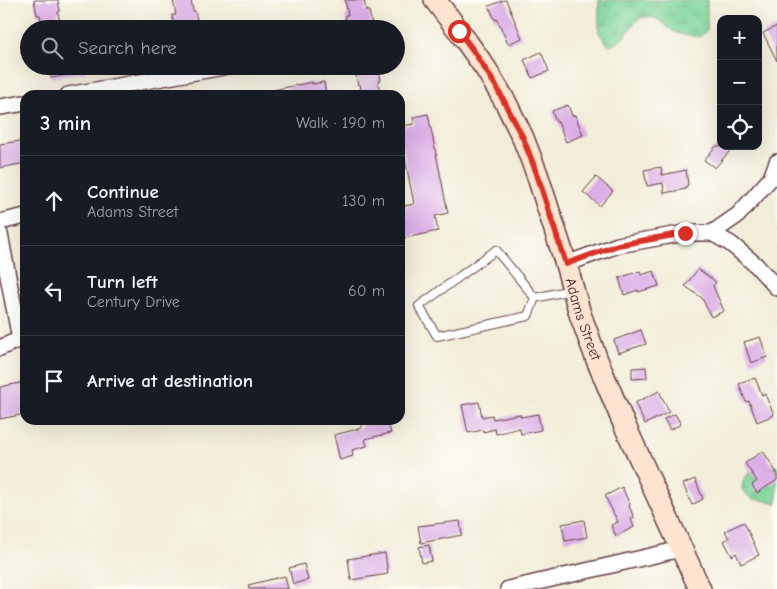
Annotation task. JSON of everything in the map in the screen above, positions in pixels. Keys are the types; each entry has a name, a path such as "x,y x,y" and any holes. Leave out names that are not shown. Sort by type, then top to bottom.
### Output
{"main road":[{"name":"Adams Street","path":"435,0 475,53 515,120 531,156 596,360 700,589"}],"street":[{"path":"96,90 179,75"},
{"path":"0,107 20,104"},
{"path":"712,233 738,216 771,178 777,162"},
{"path":"0,222 20,217"},
{"path":"566,264 618,245 685,233 712,233 731,244 756,265 777,288"},
{"path":"0,234 20,339 0,348"},
{"path":"508,589 681,549"}],"lane":[{"path":"496,250 534,298 528,316 437,336 419,306 496,250"},
{"path":"534,298 573,289"}],"green space":[{"path":"599,0 707,0 707,30 700,37 683,34 673,31 655,18 647,17 636,21 620,41 608,45 599,33"},
{"path":"760,465 777,467 777,504 752,499 742,490 743,482 747,475"}],"building":[{"path":"34,0 58,0 59,20 41,20 40,15 37,15"},
{"path":"173,0 191,0 197,20 173,20 172,15 176,15"},
{"path":"345,0 364,0 366,11 369,11 371,20 346,20 345,15 348,15"},
{"path":"506,0 522,38 508,44 489,6"},
{"path":"777,26 777,61 763,33"},
{"path":"541,52 549,71 532,78 524,60"},
{"path":"50,75 68,75 51,78"},
{"path":"356,75 380,75 381,80 378,81 380,90 361,90 360,84 358,85"},
{"path":"312,82 312,84 324,82 325,90 273,90"},
{"path":"568,105 572,116 575,115 583,135 566,142 552,111"},
{"path":"428,114 448,213 435,216 438,231 405,238 405,206 414,204 405,158 405,125 414,124 413,117"},
{"path":"20,141 20,164 0,168 0,144"},
{"path":"716,146 717,150 731,150 715,168 704,160"},
{"path":"661,167 662,175 686,170 688,185 686,189 664,193 663,183 647,186 644,170"},
{"path":"596,177 613,191 600,206 583,192"},
{"path":"698,269 716,282 713,286 724,311 711,317 702,298 685,286"},
{"path":"640,271 641,275 654,271 659,286 624,295 619,278"},
{"path":"641,330 646,344 618,353 614,340"},
{"path":"760,337 767,357 751,363 744,342"},
{"path":"646,367 647,378 632,379 632,368"},
{"path":"755,378 762,395 765,394 774,415 757,422 749,401 746,402 739,384"},
{"path":"20,383 20,415 0,419 0,387"},
{"path":"659,391 669,412 645,424 635,403"},
{"path":"479,402 482,417 492,415 493,419 520,414 521,417 538,414 541,430 521,434 520,428 496,434 495,429 468,433 462,405"},
{"path":"675,414 681,424 670,430 664,419"},
{"path":"362,425 389,425 391,433 365,439 367,446 352,450 353,456 340,460 334,435 362,428"},
{"path":"763,451 777,473 777,480 757,493 752,485 757,481 745,463"},
{"path":"695,479 703,499 692,505 683,484"},
{"path":"622,487 634,518 631,519 634,527 616,536 611,525 618,522 605,496"},
{"path":"584,520 587,537 565,541 562,524"},
{"path":"460,521 462,535 421,543 418,526"},
{"path":"744,522 759,555 741,564 736,553 732,556 724,541 729,538 725,531"},
{"path":"429,545 432,561 422,563 419,547"},
{"path":"385,553 388,574 351,580 348,559"},
{"path":"304,564 308,580 293,584 289,568"},
{"path":"285,576 288,589 249,589 248,585"}],"route":[{"path":"459,31 496,86 523,138 531,156 566,264 618,245 685,233"}]}
